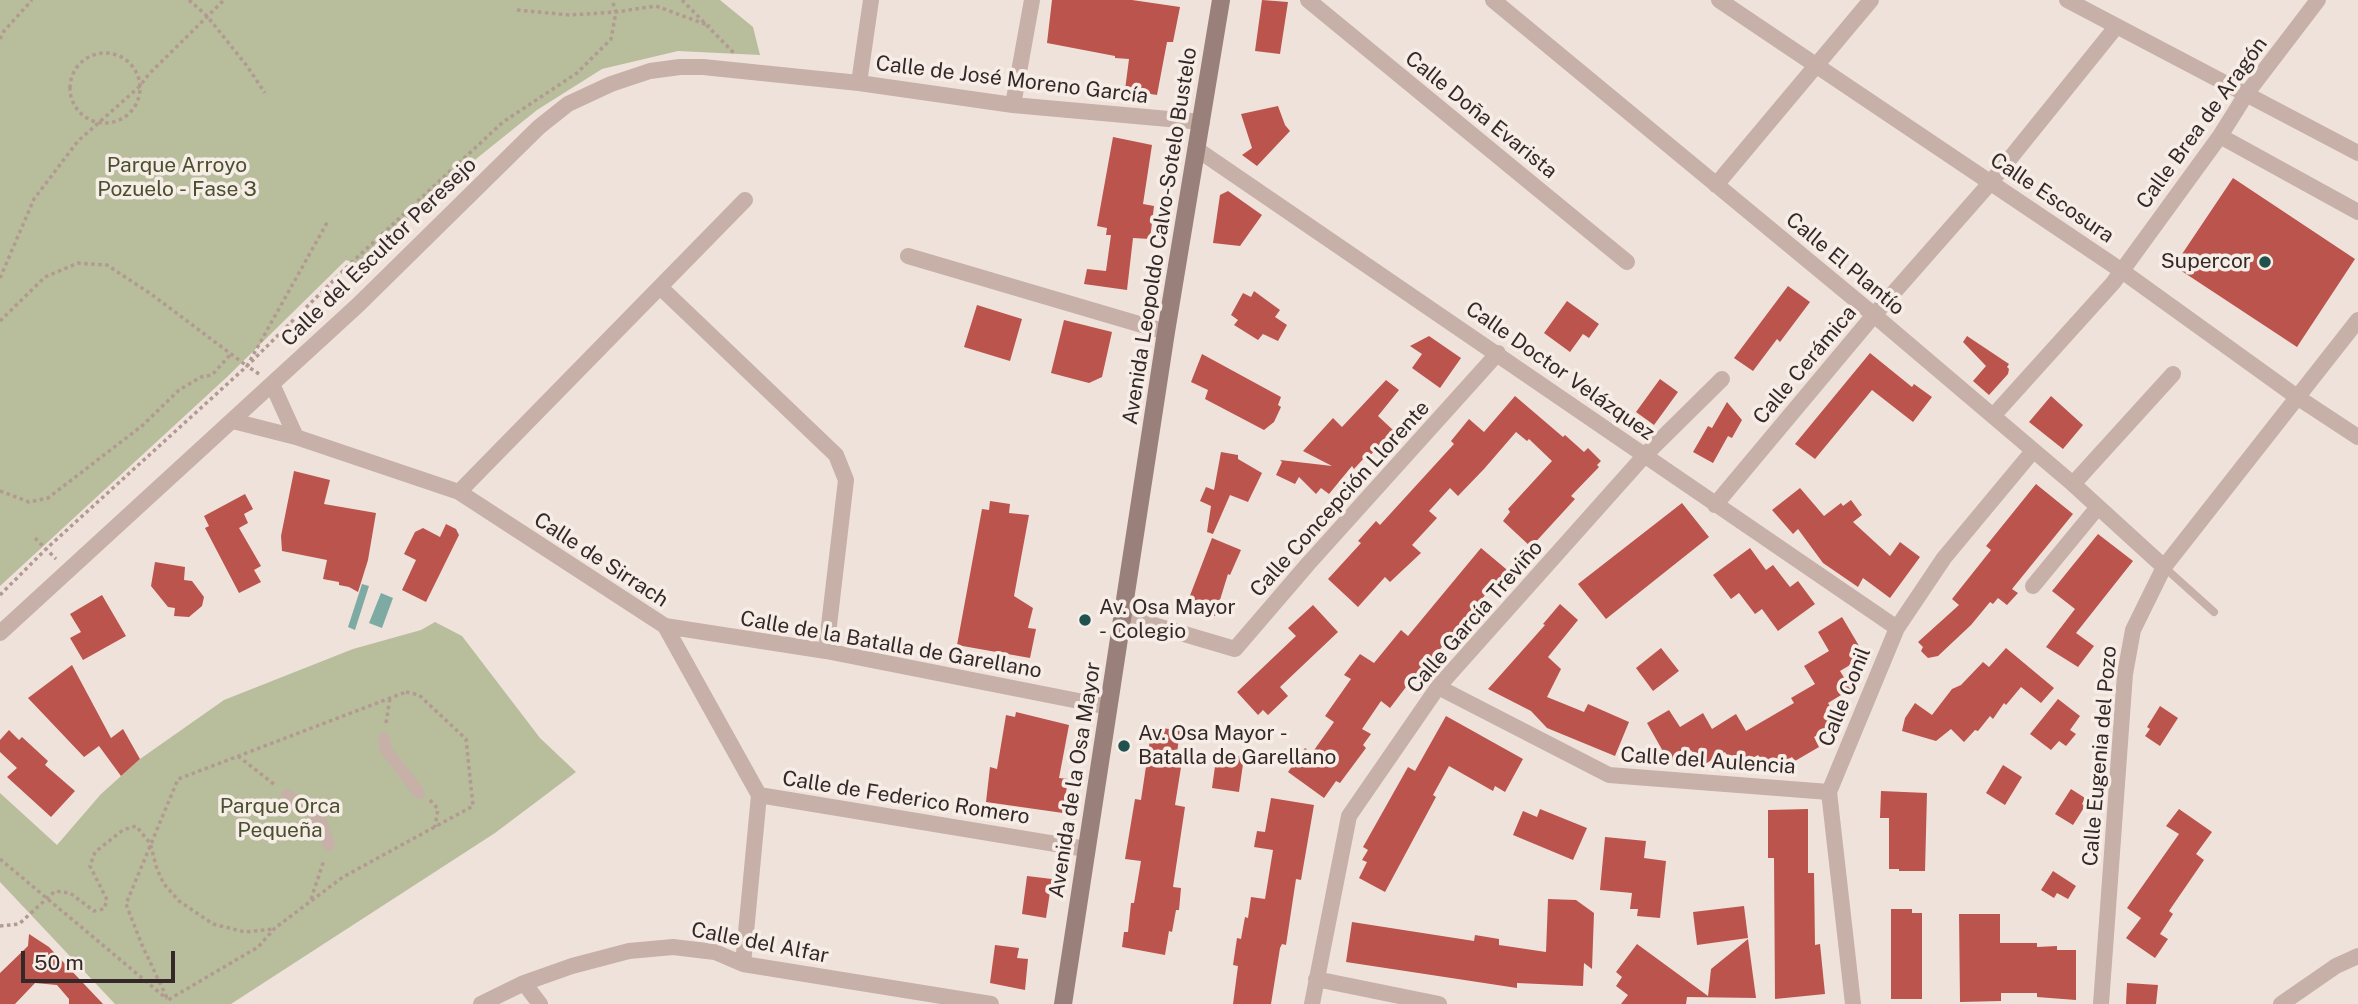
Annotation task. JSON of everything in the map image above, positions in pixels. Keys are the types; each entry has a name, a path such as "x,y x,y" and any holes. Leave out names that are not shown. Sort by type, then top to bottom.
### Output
{"main road":[{"name":"Avenida Leopoldo Calvo-Sotelo Bustelo","path":"1145,480 1166,332 1221,0"},
{"name":"Avenida de la Osa Mayor","path":"1063,1004 1145,480"}],"street":[{"path":"859,83 870,0"},
{"path":"1013,105 1032,0"},
{"name":"Calle Doña Evarista","path":"1308,0 1627,262"},
{"name":"Calle El Plantío","path":"1495,0 1874,315 2073,484 2165,567"},
{"name":"Calle Escosura","path":"1719,0 2122,271 2358,438"},
{"path":"1716,185 1871,0"},
{"path":"2067,0 2358,153"},
{"name":"Calle Brea de Aragón","path":"1993,416 2122,271 2220,136 2247,93 2318,0"},
{"name":"Calle Cerámica","path":"1715,505 1874,315 1991,182 2116,27"},
{"name":"Calle del Escultor Peresejo","path":"0,633 233,421 358,304 539,127 568,104 611,84 650,71 680,67 749,70 859,83"},
{"name":"Calle de José Moreno García","path":"859,83 1013,105 1202,122"},
{"path":"2220,136 2358,212"},
{"name":"Calle Doctor Velázquez","path":"1198,150 1897,628"},
{"path":"459,492 745,200"},
{"path":"908,256 1166,332"},
{"path":"660,287 836,455 846,480 826,651"},
{"name":"Calle Eugenia del Pozo","path":"2101,1004 2125,674 2133,629 2165,567 2358,320"},
{"name":"Calle Concepción Llorente","path":"1123,616 1235,649 1498,353"},
{"path":"2073,484 2173,374"},
{"name":"Calle García Treviño","path":"1312,1004 1349,816 1437,687 1645,455 1722,379"},
{"path":"272,384 296,437"},
{"name":"Calle de Sirrach","path":"233,421 296,437 459,492 665,626 760,795"},
{"name":"Calle Conil","path":"1853,1004 1829,792 1897,628 1944,558 2033,451"},
{"path":"2033,586 2098,507"},
{"name":"Calle de la Batalla de Garellano","path":"665,626 826,651 1109,707"},
{"name":"Calle del Aulencia","path":"1437,687 1609,775 1829,792"},
{"path":"384,738 386,748 419,793"},
{"path":"287,795 309,809 321,822 329,845"},
{"path":"743,964 760,795"},
{"name":"Calle de Federico Romero","path":"760,795 1086,849"},
{"name":"Calle del Alfar","path":"481,1004 524,983 572,966 629,951 673,947 715,952 743,964 991,1004"},
{"path":"2281,1004 2336,966 2358,956"},
{"path":"1316,979 1439,1004"},
{"path":"524,983 540,1004"}],"lane":[{"path":"2165,567 2214,612"}],"path":[{"path":"0,39 32,0"},
{"path":"190,0 207,16 265,93"},
{"path":"0,278 34,199 78,141 139,87 224,0"},
{"path":"0,595 247,366 350,264 503,122 577,73 611,39 616,12 612,0"},
{"path":"682,0 710,26 749,70"},
{"path":"517,10 570,15 656,6 710,26"},
{"path":"106,53 129,63 136,74 138,97 128,114 110,122 99,122 87,118 77,110 69,85 73,72 81,62 92,55 106,53"},
{"path":"247,366 328,222"},
{"path":"0,321 45,276 78,263 107,265 272,384"},
{"path":"0,491 30,502 48,498 143,425 179,390 201,377 212,375 230,355"},
{"path":"35,538 67,570"},
{"path":"405,692 419,695 466,739 473,806 343,877 275,928 258,947 168,1000 126,904 178,779 405,692"},
{"path":"384,738 390,698"},
{"path":"238,756 287,795"},
{"path":"419,793 438,810 435,827"},
{"path":"0,926 19,924 55,891 70,893 94,911 104,909 107,900 90,866 95,852 122,830 136,826 150,843 164,884 192,911 213,924 245,932 275,928"},
{"path":"310,901 329,845"},
{"path":"0,859 168,1000"}],"green space":[{"name":"Parque Arroyo Pozuelo - Fase 3","path":"0,0 720,0 753,27 760,55 678,51 602,69 537,110 471,163 358,264 346,260 227,377 0,586"},
{"name":"Parque Orca Pequeña","path":"435,622 462,636 540,738 576,772 495,833 231,1004 115,1004 0,882 0,793 57,845 101,794 140,759 224,700 353,649 421,630"}],"water":[{"path":"362,584 369,586 355,630 348,627"},
{"path":"381,593 393,598 382,628 369,623"}],"building":[{"path":"1052,0 1132,0 1180,7 1173,42 1167,42 1157,95 1125,90 1129,59 1047,43"},
{"path":"1262,0 1288,2 1280,54 1255,51"},
{"path":"1278,106 1290,131 1257,166 1242,155 1252,148 1241,114"},
{"path":"1113,137 1152,145 1143,204 1154,206 1150,239 1133,238 1127,290 1084,284 1087,269 1106,271 1111,235 1106,235 1107,228 1097,226"},
{"name":"Supercor","path":"2233,178 2355,259 2297,347 2174,266"},
{"path":"1228,191 1262,215 1240,246 1213,243 1220,195"},
{"path":"1788,286 1810,302 1780,342 1777,339 1753,371 1734,358"},
{"path":"1254,291 1280,310 1275,317 1287,325 1278,341 1263,334 1258,340 1234,325 1238,320 1231,315 1243,293 1251,297"},
{"path":"1567,301 1599,324 1589,338 1583,334 1570,352 1544,333"},
{"path":"977,305 1022,319 1010,361 964,347"},
{"path":"1064,320 1112,332 1102,377 1089,383 1051,373"},
{"path":"1429,336 1461,358 1440,388 1412,368 1422,354 1410,346"},
{"path":"1967,336 2009,364 2008,374 1989,395 1973,381 1986,366 1963,342"},
{"path":"1870,353 1912,387 1914,384 1932,397 1913,422 1872,390 1815,459 1795,444"},
{"path":"1202,354 1281,397 1278,405 1281,407 1274,422 1264,430 1205,399 1208,390 1191,382"},
{"path":"1660,379 1678,392 1654,425 1636,412"},
{"path":"1386,380 1399,390 1378,416 1393,430 1367,459 1365,457 1354,469 1352,466 1329,494 1321,488 1316,494 1299,477 1295,484 1276,475 1282,462 1280,460 1332,466 1303,451 1333,418 1342,427"},
{"path":"1515,396 1584,452 1588,448 1601,461 1597,465 1599,467 1571,496 1575,499 1531,547 1503,521 1510,512 1508,509 1552,461 1529,439 1527,441 1516,432 1458,496 1450,488 1429,511 1437,518 1412,545 1421,553 1390,582 1385,577 1358,607 1328,579 1361,543 1358,541 1376,521 1380,525 1454,444 1451,441 1469,419 1484,432"},
{"path":"2051,396 2083,425 2063,449 2029,422"},
{"path":"1727,402 1742,420 1732,438 1728,436 1713,463 1693,452 1708,426 1712,428"},
{"path":"1221,452 1238,455 1238,459 1262,473 1248,502 1230,495 1213,534 1207,532 1211,506 1200,501 1206,487 1214,490"},
{"path":"294,471 330,480 324,504 376,513 368,560 358,592 339,585 339,582 323,579 327,560 282,551 281,536"},
{"path":"2036,484 2073,514 2012,589 2018,593 2007,605 1998,598 1993,604 1990,602 1971,625 1938,656 1928,658 1921,651 1923,647 1918,642 1959,605 1952,599 1991,550 1986,546"},
{"path":"1800,488 1824,516 1841,503 1843,506 1851,500 1862,515 1853,522 1890,556 1900,542 1920,557 1890,598 1863,578 1858,587 1823,563 1798,529 1793,534 1772,510"},
{"path":"245,494 253,509 244,514 248,523 239,528 261,566 254,570 261,582 239,593 205,528 209,526 204,516"},
{"path":"990,501 1010,504 1009,513 1029,515 1014,596 1033,608 1028,628 1036,629 1030,658 957,645 982,509 989,510"},
{"path":"1682,503 1709,537 1606,619 1578,584"},
{"path":"446,524 456,529 459,535 426,602 402,590 416,560 404,554 415,532 423,528 440,537"},
{"path":"2098,534 2133,561 2076,633 2094,646 2078,667 2046,647 2075,609 2052,591"},
{"path":"1212,538 1241,550 1230,575 1228,574 1215,616 1186,606"},
{"path":"1481,548 1512,574 1502,587 1496,582 1421,672 1419,670 1390,708 1381,701 1362,729 1371,734 1363,745 1366,748 1340,783 1336,781 1324,798 1288,772 1305,748 1312,753 1334,722 1325,716 1351,679 1344,675 1360,654 1374,663 1401,630 1408,636"},
{"path":"1750,548 1766,570 1773,565 1790,587 1798,581 1815,604 1778,631 1762,609 1755,614 1739,593 1731,599 1713,575"},
{"path":"155,562 185,567 184,580 192,581 204,597 202,606 189,617 174,616 175,608 168,607 151,586"},
{"path":"102,595 126,636 83,660 70,638 81,632 70,614"},
{"path":"1560,604 1578,620 1548,657 1561,669 1547,697 1584,712 1588,704 1629,722 1615,756 1547,728 1531,711 1488,689 1545,625 1543,624"},
{"path":"1313,605 1338,632 1280,687 1288,696 1268,715 1263,710 1258,715 1237,692 1296,636 1288,628"},
{"path":"1842,617 1865,656 1840,671 1851,689 1828,703 1839,722 1814,737 1819,747 1795,761 1792,757 1768,771 1758,755 1735,768 1725,752 1700,767 1691,750 1669,762 1647,723 1669,710 1680,727 1703,713 1712,729 1736,714 1746,731 1794,703 1791,698 1815,684 1804,666 1829,651 1818,632"},
{"path":"1661,648 1679,671 1653,691 1636,668"},
{"path":"2006,648 2054,688 2041,703 2021,687 2006,705 2004,703 1993,719 1990,716 1978,731 1975,730 1964,742 1951,729 1936,741 1902,731 1905,718 1915,703 1932,715 1952,689 1961,685 1983,662 1989,667"},
{"path":"72,665 111,738 123,729 140,759 121,776 99,746 84,757 28,698"},
{"path":"2058,699 2080,716 2070,730 2076,734 2066,746 2059,741 2051,750 2030,734"},
{"path":"2160,706 2178,718 2160,746 2145,736 2150,729 2147,727"},
{"path":"1016,712 1069,725 1059,778 1068,779 1063,813 986,802 990,767 997,769 1006,715 1015,717"},
{"path":"1446,716 1523,759 1505,792 1495,786 1493,791 1449,766 1433,795 1436,797 1385,892 1359,878 1367,862 1362,860 1368,850 1363,847 1408,767 1415,771"},
{"path":"1152,726 1180,731 1176,760 1182,761 1175,805 1185,807 1173,887 1181,888 1179,910 1176,910 1172,932 1169,931 1165,955 1122,947 1124,932 1128,932 1131,903 1134,903 1141,861 1125,859 1135,799 1141,800"},
{"path":"9,730 19,740 22,737 48,761 45,765 75,791 51,817 7,777 17,768 0,752 0,740"},
{"path":"1217,752 1244,757 1239,792 1212,788"},
{"path":"2003,765 2022,777 2005,805 1986,793"},
{"path":"2071,789 2085,798 2082,804 2085,806 2073,825 2055,814"},
{"path":"1881,791 1927,793 1925,871 1889,869 1889,818 1880,818"},
{"path":"1271,798 1314,805 1301,880 1296,879 1286,945 1282,944 1280,948 1271,1004 1233,1004 1238,966 1233,965 1237,938 1241,939 1251,897 1265,899 1273,850 1254,847 1257,831 1265,832"},
{"path":"1540,809 1587,828 1573,860 1513,835 1523,811 1537,817"},
{"path":"1808,809 1808,873 1814,873 1815,945 1820,944 1825,994 1775,999 1774,858 1768,858 1768,810"},
{"path":"2179,809 2212,832 2196,854 2204,860 2169,911 2173,914 2160,934 2168,939 2155,958 2126,938 2141,918 2127,908 2179,834 2166,826"},
{"path":"1605,837 1646,841 1644,858 1666,861 1660,918 1637,916 1638,909 1630,909 1632,893 1600,890"},
{"path":"2053,871 2076,886 2068,899 2057,893 2054,898 2041,890"},
{"path":"1027,876 1052,879 1046,918 1022,914"},
{"path":"1548,899 1576,900 1594,913 1592,969 1584,963 1583,986 1517,983 1517,988 1346,962 1352,922 1474,941 1475,935 1499,939 1499,945 1546,952"},
{"path":"1744,906 1748,938 1697,945 1693,912"},
{"path":"1891,909 1912,909 1912,913 1922,913 1922,999 1891,999"},
{"path":"1959,914 2000,914 2000,943 2037,943 2037,947 2057,946 2057,950 2076,950 2076,1000 2037,997 2037,993 2001,993 2001,1001 1960,1002"},
{"path":"29,934 49,947 103,1004 69,1004 69,999 57,985 35,983 15,1004 0,1004 0,973 28,946"},
{"path":"1748,939 1756,998 1687,997 1686,1004 1621,1004 1628,995 1616,986 1622,977 1616,972 1637,944 1708,996 1711,969"},
{"path":"995,945 1019,948 1017,958 1028,959 1025,990 990,983"},
{"path":"2127,983 2158,985 2156,1004 2126,1004"}],"place":[{"name":"Supercor","path":"2265,262"},
{"name":"Av. Osa Mayor - Colegio","path":"1085,620"},
{"name":"Av. Osa Mayor - Batalla de Garellano","path":"1124,746"}]}
